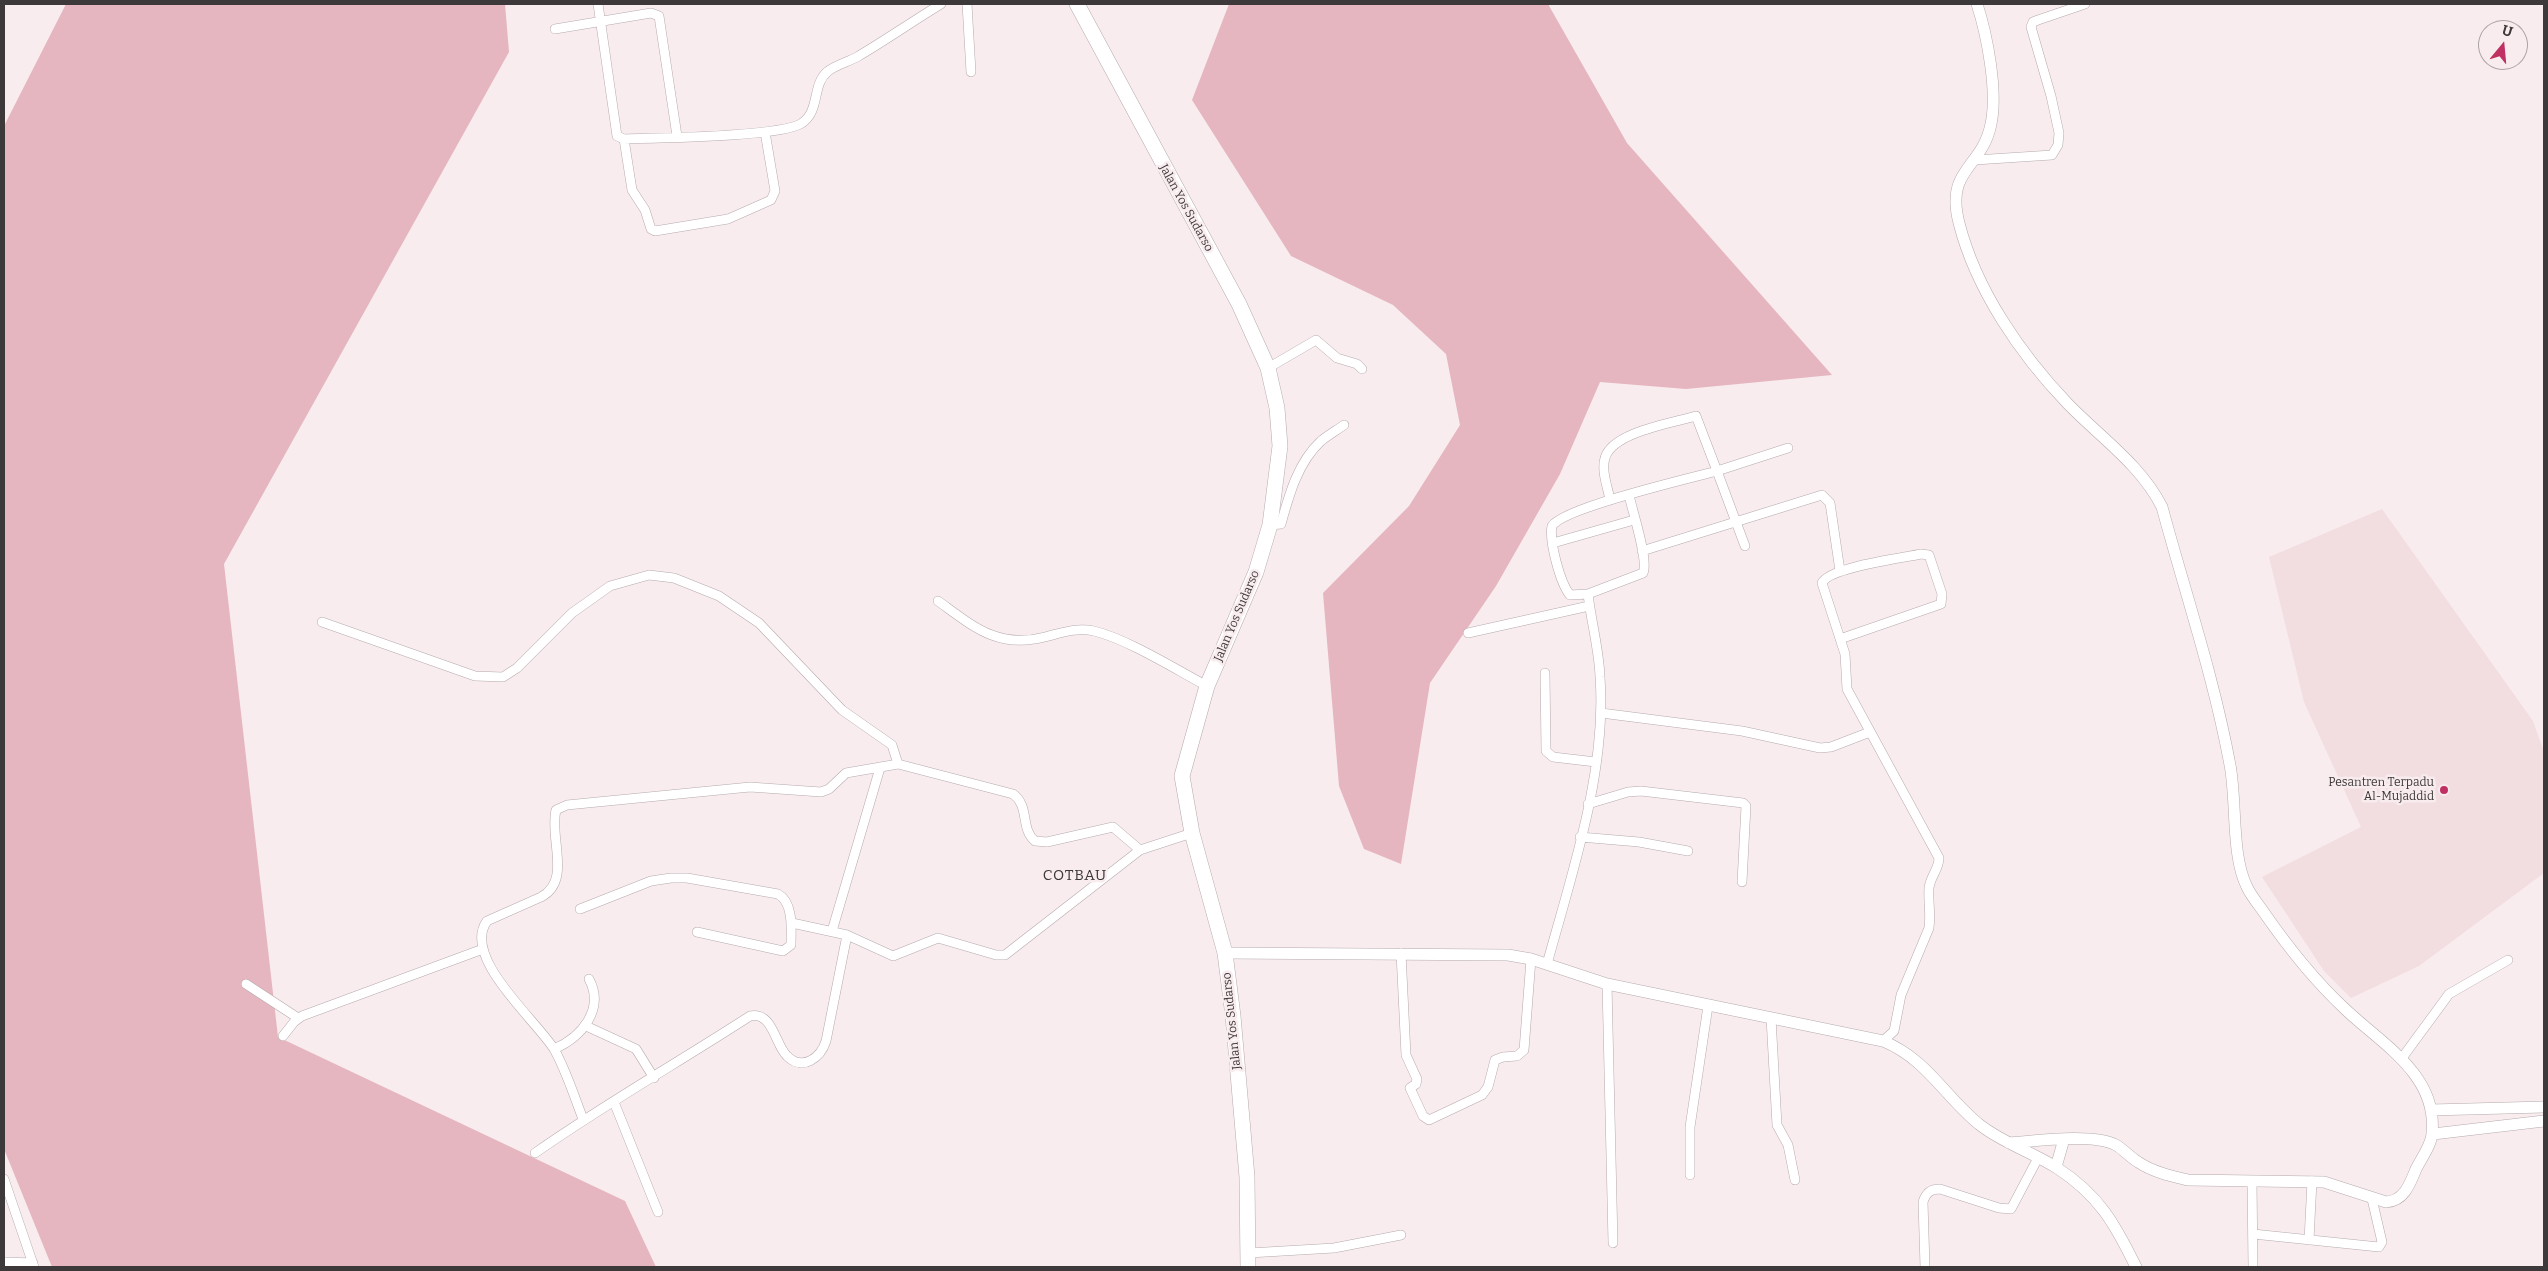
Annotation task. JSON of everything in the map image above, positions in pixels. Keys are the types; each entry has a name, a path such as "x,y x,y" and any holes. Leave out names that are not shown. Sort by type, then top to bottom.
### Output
{"highway":[{"name":"Jalan Yos Sudarso","path":"1077,4 1239,304 1268,368 1277,408 1280,446 1270,525 1256,572 1207,686 1182,776 1192,833 1225,953 1233,1016 1247,1176 1248,1260"}],"street":[{"path":"598,4 602,21 617,136 624,139 765,132 796,126 803,123 813,110 821,80 828,71 857,57 941,4"},
{"path":"967,4 971,72"},
{"path":"1977,4 1983,25 1992,84 1993,112 1991,124 1974,160 1961,176 1956,188 1959,224 1992,303 2045,377 2067,404 2143,477 2152,488 2162,507 2209,676 2230,766 2239,857 2247,888 2306,968 2344,1008 2402,1058 2418,1080 2431,1110 2433,1134 2408,1187 2393,1202 2372,1199 2337,1185 2312,1181 2188,1180 2139,1163 2116,1145 2098,1140 2064,1139 2009,1143"},
{"path":"1974,160 2052,155 2058,145 2059,133 2051,96 2031,27 2033,22 2086,4"},
{"path":"556,29 651,13 659,16 677,136"},
{"path":"624,139 632,190 645,210 651,229 655,231 728,219 771,200 775,191 765,132"},
{"path":"1268,368 1316,340 1337,358 1357,364 1362,369"},
{"path":"1610,500 1604,459 1608,451 1617,442 1628,436 1696,416 1745,546"},
{"path":"1270,525 1282,524 1289,494 1308,457 1321,441 1344,426"},
{"path":"1629,495 1642,551 1645,569 1643,573 1588,594 1573,597 1568,593 1553,543 1552,530 1555,522 1563,517 1610,500 1788,448"},
{"path":"1642,551 1815,497 1826,497 1831,509 1840,571"},
{"path":"1553,543 1634,520"},
{"path":"1840,639 1941,604 1943,600 1929,555 1926,554 1840,571 1824,578 1822,583 1840,639 1845,654 1847,689 1939,858 1939,864 1929,888 1931,918 1929,928 1901,996 1894,1031 1883,1041"},
{"path":"322,622 476,676 504,677 517,668 572,614 610,586 649,575 674,578 719,596 759,623 842,710 892,745 898,764"},
{"path":"1547,964 1580,837 1596,762 1600,713 1600,676 1588,594"},
{"path":"938,601 978,630 992,637 1029,641 1073,630 1094,631 1118,640 1207,686"},
{"path":"1468,633 1589,606"},
{"path":"1545,673 1546,751 1553,757 1596,762"},
{"path":"1600,713 1742,731 1820,748 1831,747 1870,732"},
{"path":"583,1119 554,1049 496,976 483,949 481,936 482,927 487,921 541,898 550,893 555,886 557,875 555,814 560,807 750,788 821,792 829,789 846,773 898,764 1013,794 1023,804 1028,833 1035,841 1047,842 1113,827 1140,850"},
{"path":"832,931 880,768"},
{"path":"1588,804 1628,792 1642,791 1743,803 1746,806 1742,882"},
{"path":"792,923 847,935 893,956 938,938 996,955 1005,955 1140,850 1192,833"},
{"path":"1580,837 1639,842 1688,851"},
{"path":"580,909 651,881 687,878 778,894 784,898 792,923 791,945 783,951 696,932"},
{"path":"535,1153 583,1119 654,1078 750,1016 755,1015 764,1019 786,1056 800,1062 815,1059 823,1050 826,1040 847,935"},
{"path":"283,1036 298,1018 483,949"},
{"path":"1225,953 1508,955 1531,959 1607,984 1883,1041 1911,1055 1979,1124 2009,1143 2056,1167 2084,1188 2098,1201 2136,1267"},
{"path":"1401,953 1404,1045 1406,1055 1417,1079 1416,1084 1410,1088 1423,1116 1429,1120 1482,1095 1488,1087 1495,1060 1503,1056 1517,1056 1524,1050 1531,959"},
{"path":"2402,1058 2450,994 2508,960"},
{"path":"554,1049 563,1045 586,1026 596,995 589,979"},
{"path":"246,984 298,1018"},
{"path":"1607,984 1614,1243"},
{"path":"1690,1175 1690,1128 1708,1006"},
{"path":"1771,1018 1777,1126 1788,1145 1795,1180"},
{"path":"586,1026 636,1049 654,1078"},
{"path":"614,1102 658,1212"},
{"path":"2431,1110 2544,1107"},
{"path":"2433,1134 2544,1121"},
{"path":"2056,1167 2064,1139"},
{"path":"1925,1267 1923,1202 1926,1195 1934,1189 1940,1188 1999,1208 2010,1209 2038,1158"},
{"path":"4,1180 33,1265 4,1262"},
{"path":"2252,1181 2253,1267"},
{"path":"2309,1240 2312,1181"},
{"path":"2253,1234 2379,1247 2382,1242 2372,1199"},
{"path":"1248,1260 1334,1248 1402,1235"}],"shaded area":[{"path":"66,4 505,4 509,52 224,564 278,1037 625,1201 656,1267 52,1267 4,1149 4,126"},
{"path":"1229,4 1548,4 1627,143 1832,375 1686,389 1600,382 1560,474 1496,586 1430,683 1401,864 1364,849 1339,786 1323,593 1409,506 1460,425 1446,354 1393,305 1291,256 1192,100"},
{"name":"Pesantren Terpadu Al-Mujaddid","path":"2382,509 2533,721 2544,752 2544,873 2419,966 2351,998 2324,971 2262,877 2361,827 2304,702 2269,557"}],"place":[{"name":"Pesantren Terpadu Al-Mujaddid","path":"2444,790"}],"district":[{"name":"COTBAU","path":"1075,876"}]}
